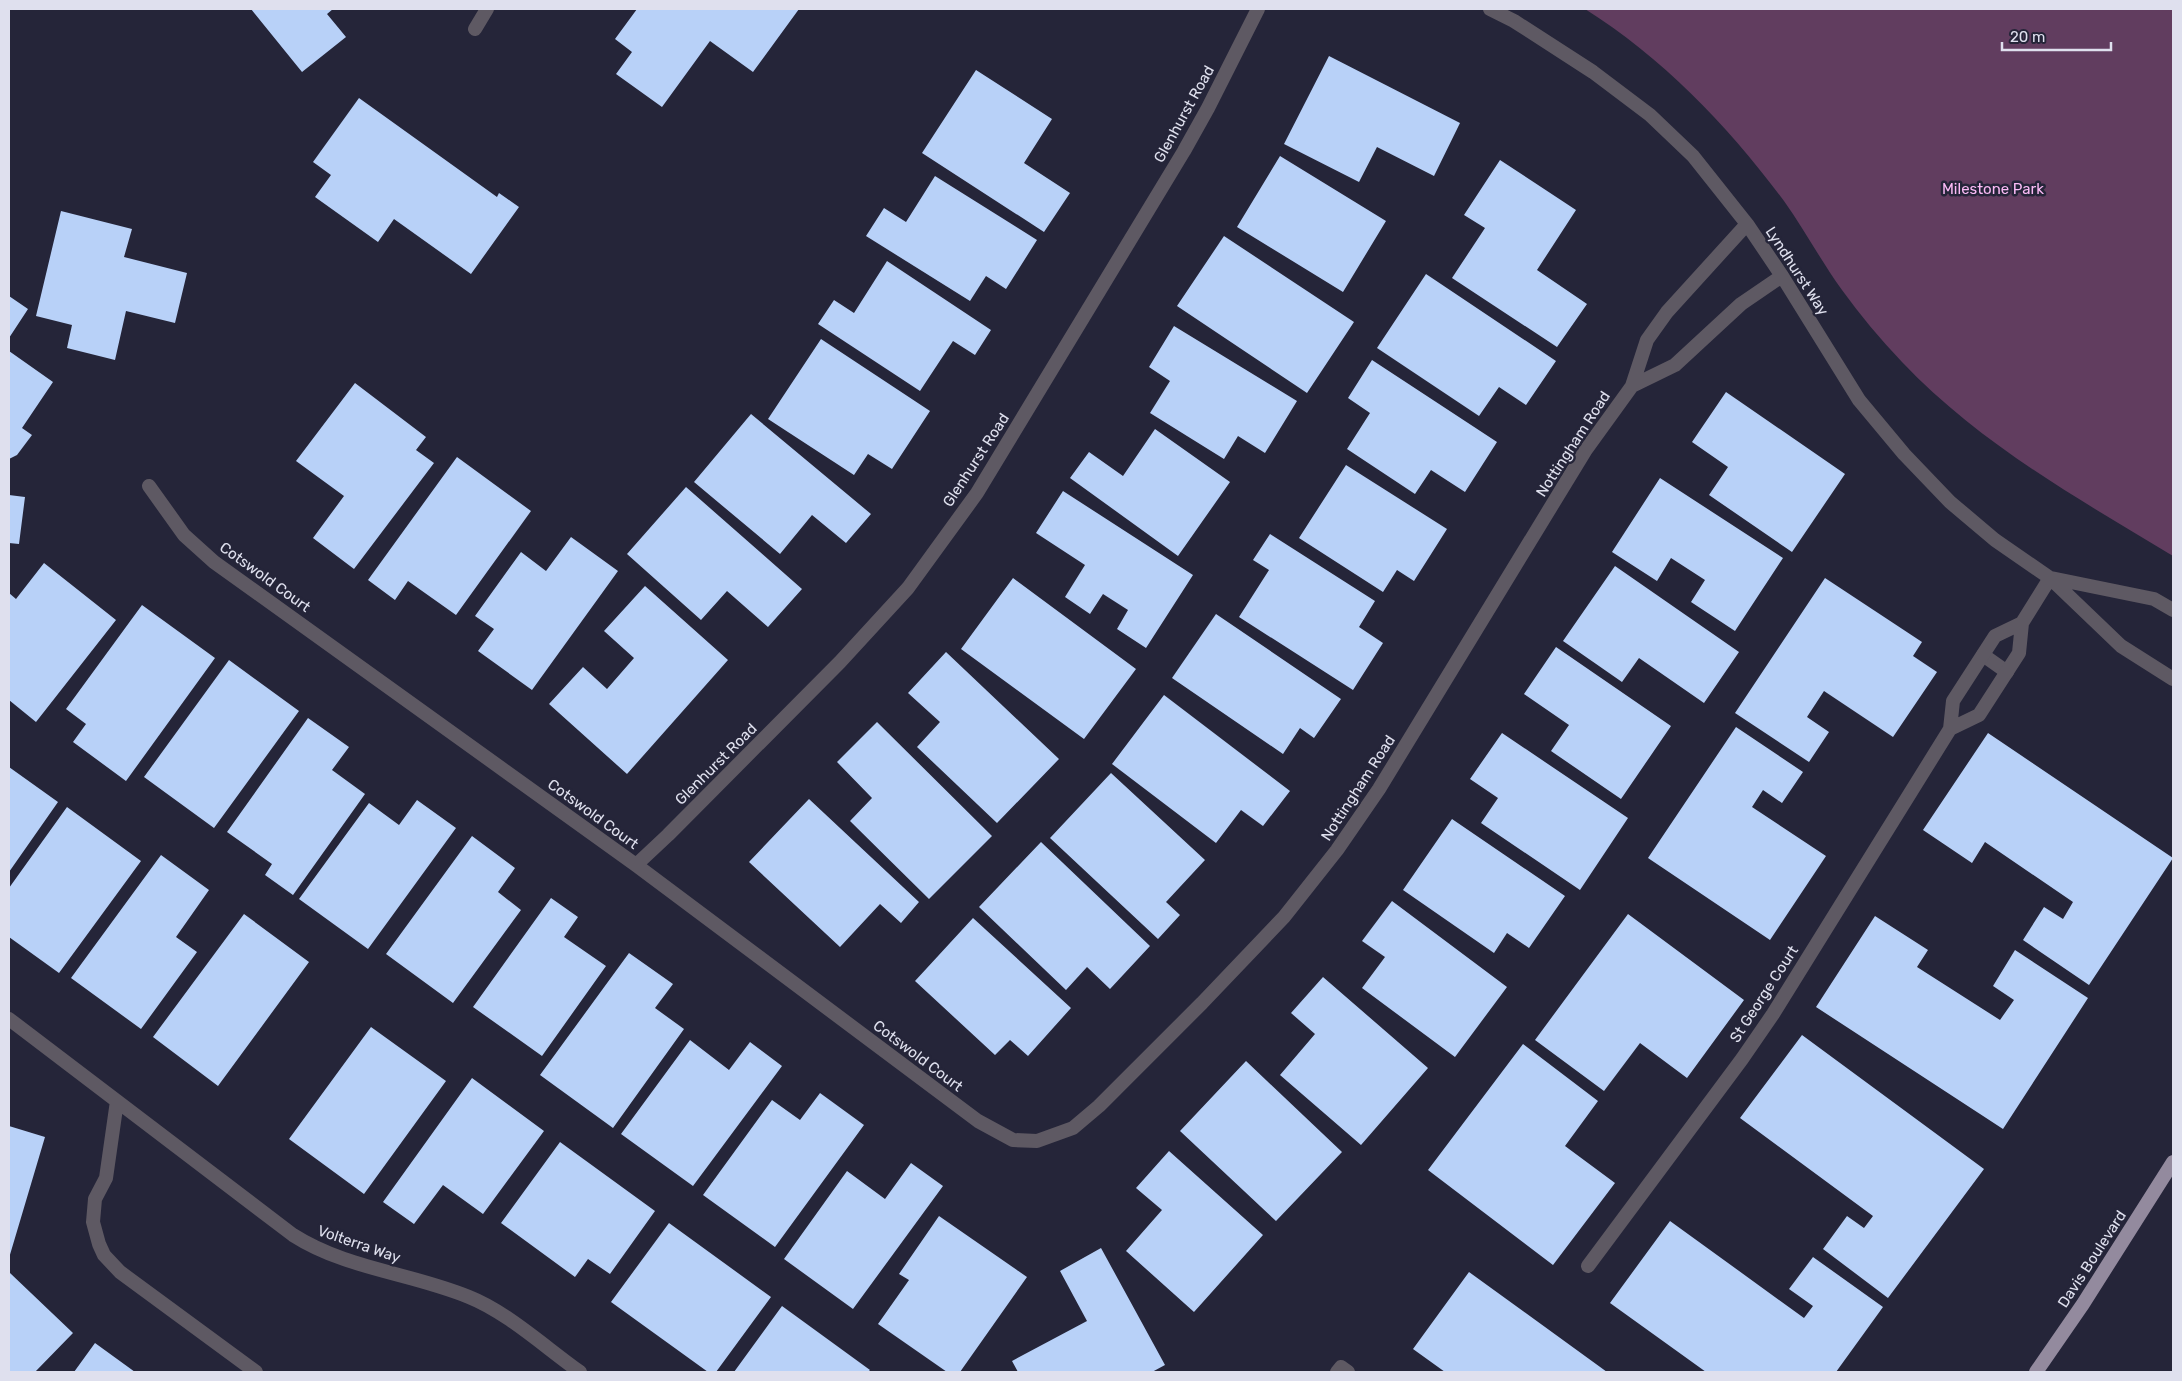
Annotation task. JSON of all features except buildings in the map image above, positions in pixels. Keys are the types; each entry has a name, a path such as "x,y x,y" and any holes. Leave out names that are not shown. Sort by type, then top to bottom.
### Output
{"main road":[{"name":"Davis Boulevard","path":"2036,1372 2083,1304 2173,1162"}],"street":[{"path":"475,29 488,9"},
{"name":"Glenhurst Road","path":"636,865 668,836 840,662 908,588 977,492 1184,151 1258,9"},
{"name":"Lyndhurst Way","path":"1490,9 1514,21 1593,72 1650,115 1693,156 1747,224 1782,276 1859,400 1904,454 1950,502 1974,523 2050,578 2122,646 2173,679"},
{"name":"Nottingham Road","path":"1037,1141 1073,1128 1099,1106 1278,924 1326,865 1379,789 1585,451 1632,386 1647,340 1673,306 1747,224"},
{"name":"Nottingham Road","path":"1632,386 1675,365 1741,304 1782,276"},
{"name":"Cotswold Court","path":"149,486 184,535 214,562 636,865 978,1122 1013,1140 1037,1141"},
{"path":"1950,729 1979,715 2019,653 2022,623 2050,578"},
{"name":"Lyndhurst Way","path":"2050,578 2154,599 2173,610"},
{"name":"St George Court","path":"1588,1266 1742,1059 1772,1014 1950,729 1953,701 1995,636 2022,623"},
{"path":"1983,655 2007,672"},
{"name":"Volterra Way","path":"9,1019 309,1245 345,1260 469,1297 495,1311 580,1372"},
{"path":"117,1101 106,1178 96,1199 94,1210 93,1222 99,1244 108,1259 120,1272 256,1372"},
{"path":"1337,1372 1341,1367 1348,1372"}],"green space":[{"name":"Milestone Park","path":"1585,9 2173,9 2173,556 2031,468 1964,419 1932,392 1863,318 1834,279 1784,201 1741,147 1668,72 1614,28"}]}
